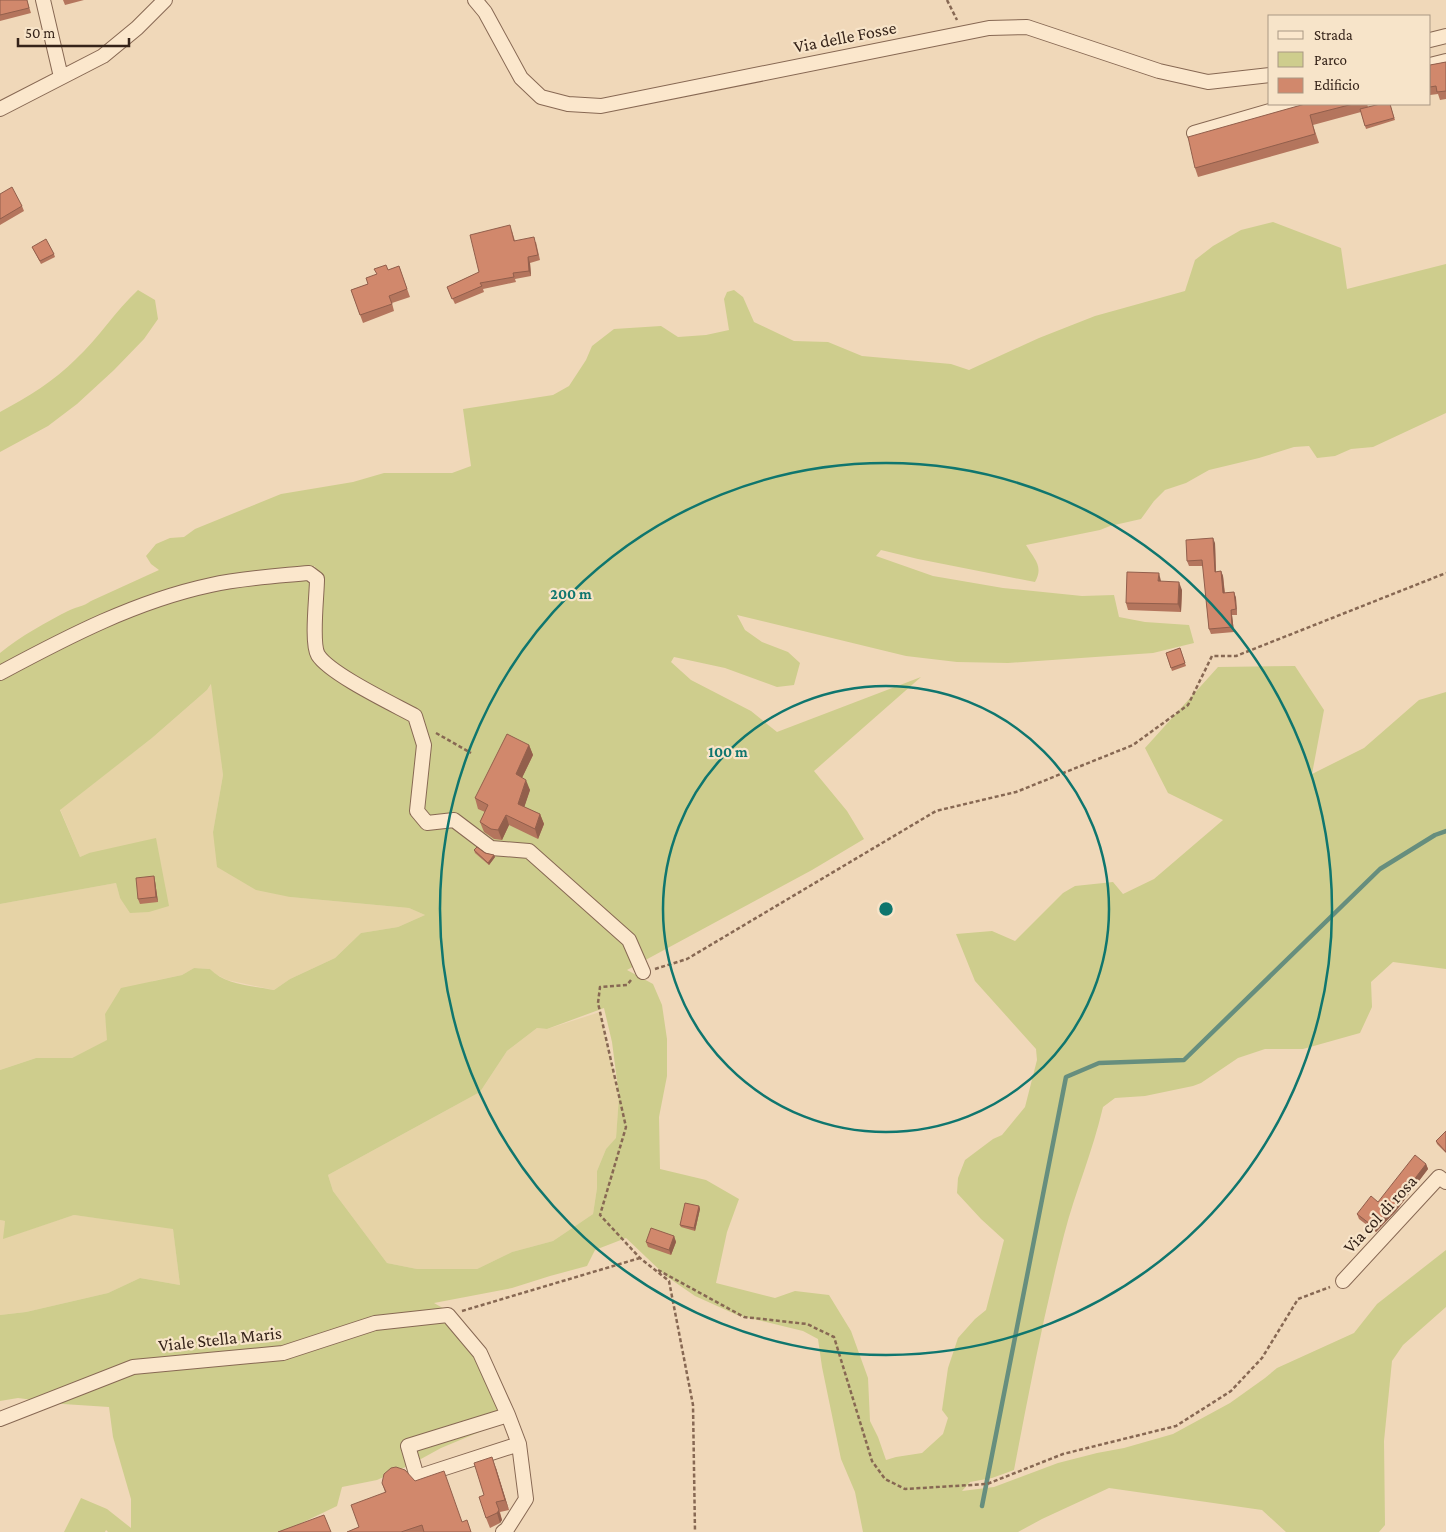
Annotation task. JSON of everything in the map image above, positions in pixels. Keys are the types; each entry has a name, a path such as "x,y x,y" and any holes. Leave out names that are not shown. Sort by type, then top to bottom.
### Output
{"street":[{"path":"43,0 62,77"},
{"path":"0,109 102,56 137,28 165,0"},
{"name":"Via delle Fosse","path":"475,0 485,12 521,78 541,96 568,104 601,106 989,28 1027,27 1160,71 1208,82 1268,75"},
{"path":"1431,40 1446,36"},
{"path":"1431,65 1446,61"},
{"path":"1194,133 1291,105"},
{"path":"0,673 83,630 158,599 212,584 309,573 317,579 315,633 318,654 332,670 415,716 424,745 417,811 427,823 454,820 491,848 529,851 629,940 643,972"},
{"name":"Via col di rosa","path":"1343,1282 1439,1178 1446,1182"},
{"path":"448,1315 480,1353 508,1414 519,1444 526,1499 507,1529 503,1532"},
{"name":"Viale Stella Maris","path":"0,1419 133,1367 283,1353 375,1322 448,1315"},
{"path":"508,1414 408,1446 417,1477 519,1444"}],"path":[{"path":"947,0 963,32"},
{"path":"695,1532 692,1405 669,1281 640,1258 600,1215 626,1127 598,1003 600,987 627,985 635,975 687,959 936,811 1016,792 1133,745 1188,705 1212,656 1236,656 1446,573"},
{"path":"417,723 471,753"},
{"path":"640,1258 666,1276 744,1317 806,1324 834,1337 872,1461 885,1479 905,1489 987,1484 1064,1454 1176,1426 1231,1391 1262,1358 1298,1299 1343,1282"},
{"path":"448,1315 640,1258"}],"shaded area":[{"path":"212,683 223,775 213,832 290,897 409,908 425,915 398,927 361,933 335,958 290,979 274,990 227,980 210,969 194,968 182,975 153,981 105,1014 108,1040 72,1058 36,1058 0,1070 0,904 116,883 120,898 149,912 89,853 80,857 60,809 152,738 207,690"},
{"path":"600,1012 619,1096 616,1139 606,1149 597,1171 597,1188 593,1214 553,1241 512,1252 477,1269 417,1269 387,1263 333,1191 328,1175 480,1092 507,1051 537,1028 547,1029"},
{"path":"74,1215 173,1228 180,1285 140,1278 108,1293 26,1312 0,1315 0,1220 5,1221 4,1238"}],"green space":[{"path":"1273,222 1341,248 1347,289 1446,264 1446,413 1373,447 1351,449 1335,456 1317,458 1309,446 1294,447 1209,470 1186,483 1165,490 1141,519 1100,530 1026,545 1037,563 1039,571 1035,582 881,550 876,556 933,576 1003,588 1082,596 1114,595 1119,617 1145,622 1189,625 1194,643 1153,653 1008,663 957,662 906,656 737,615 745,630 762,642 788,652 800,663 794,685 777,687 725,668 674,657 671,662 691,680 751,711 777,732 921,677 814,771 847,811 864,839 812,870 627,970 653,984 662,1005 667,1039 667,1076 659,1117 660,1169 706,1180 739,1199 727,1232 716,1283 775,1298 795,1291 829,1295 851,1331 868,1378 870,1421 886,1460 922,1453 943,1434 948,1418 942,1410 948,1368 958,1338 986,1310 1004,1240 957,1193 958,1178 965,1160 993,1139 1002,1135 1025,1107 1037,1060 1036,1049 975,981 956,934 992,931 1015,941 1063,893 1075,886 1113,882 1123,894 1154,879 1223,820 1168,793 1145,748 1218,667 1295,666 1324,710 1312,774 1364,748 1419,700 1446,692 1446,969 1393,962 1371,982 1372,1007 1360,1033 1303,1049 1265,1049 1238,1058 1201,1083 1193,1086 1145,1096 1115,1098 1103,1107 1068,1219 1037,1352 1014,1470 992,1478 970,1482 962,1491 994,1487 1058,1463 1124,1448 1173,1434 1230,1403 1277,1368 1354,1333 1377,1304 1446,1250 1446,1307 1403,1345 1392,1361 1384,1441 1385,1525 1379,1532 1286,1532 1262,1510 1109,1488 1018,1532 863,1532 855,1492 841,1459 818,1339 803,1331 737,1315 695,1296 666,1276 626,1238 595,1250 587,1266 512,1288 434,1303 457,1316 484,1362 503,1404 489,1428 441,1448 377,1480 342,1487 337,1506 283,1532 108,1532 106,1530 105,1532 64,1532 81,1498 107,1509 131,1528 131,1499 113,1437 109,1407 63,1404 18,1398 0,1401 0,1315 26,1312 108,1293 140,1278 180,1285 173,1229 74,1215 3,1239 5,1221 0,1220 0,1070 36,1058 72,1058 107,1040 105,1014 121,988 182,975 194,968 210,969 231,982 274,990 290,979 335,958 361,933 398,927 425,915 409,908 290,897 256,890 217,867 213,832 223,775 211,684 207,690 152,738 60,810 80,857 89,853 156,838 169,906 149,912 130,913 120,898 116,883 0,904 0,676 81,633 122,616 266,577 292,575 317,579 315,566 309,569 271,571 143,603 75,630 0,670 0,653 43,624 159,570 151,564 146,556 156,544 170,538 184,537 195,529 281,494 353,482 384,473 452,473 471,466 463,409 553,395 569,386 586,360 592,346 614,329 661,326 678,337 706,335 729,330 724,299 727,292 734,290 743,297 754,322 794,341 828,342 862,356 951,364 969,370 1039,338 1095,316 1185,291 1195,260 1213,246 1241,230","holes":["604,1008 612,1042 619,1096 616,1138 606,1149 597,1171 597,1188 593,1214 553,1241 512,1252 477,1269 417,1269 387,1263 333,1191 328,1175 480,1092 507,1051 537,1028 547,1029"]},
{"path":"138,290 155,300 158,319 144,339 77,404 48,426 0,452 0,412 40,388 68,367"}],"building":[{"path":"0,0 27,0 29,8 0,15"},
{"path":"1446,62 1446,91 1437,92 1436,86 1431,87 1431,65"},
{"path":"1301,105 1349,105 1310,115 1315,134 1195,168 1188,137"},
{"path":"1376,105 1390,105 1394,118 1365,126 1360,109"},
{"path":"12,187 22,206 0,219 0,194"},
{"path":"510,225 514,241 534,237 538,255 528,257 529,271 513,273 514,277 480,283 482,286 452,299 447,287 479,272 470,235"},
{"path":"46,239 54,254 40,261 32,247"},
{"path":"386,265 388,270 399,266 407,289 389,296 392,304 360,315 351,290 368,284 366,278 377,274 374,269"},
{"path":"1213,538 1215,572 1221,571 1223,593 1234,592 1236,609 1231,610 1232,627 1209,629 1202,560 1187,561 1186,540"},
{"path":"1127,572 1159,573 1158,581 1179,582 1178,604 1126,603"},
{"path":"1180,648 1185,663 1171,668 1166,653"},
{"path":"507,734 529,745 516,774 526,780 518,804 540,814 535,829 506,815 498,830 491,829 480,822 488,805 475,798"},
{"path":"477,847 485,853 494,855 488,863 474,850"},
{"path":"154,876 156,897 138,899 136,878"},
{"path":"1446,1131 1446,1152 1436,1141"},
{"path":"1415,1155 1426,1164 1394,1206 1374,1227 1357,1214 1371,1196 1378,1202"},
{"path":"685,1203 699,1206 694,1228 680,1225"},
{"path":"651,1228 674,1236 669,1250 646,1242"},
{"path":"492,1457 505,1500 496,1502 499,1510 497,1513 486,1518 479,1497 484,1495 474,1463"},
{"path":"396,1467 405,1470 415,1481 444,1471 462,1522 467,1520 471,1532 424,1532 422,1525 401,1532 347,1532 359,1527 351,1505 386,1492 382,1483 384,1474 391,1468"},
{"path":"324,1515 331,1532 278,1532"}],"waterway":[{"path":"982,1506 1066,1077 1099,1063 1184,1060 1380,869 1435,835 1446,831"}]}
